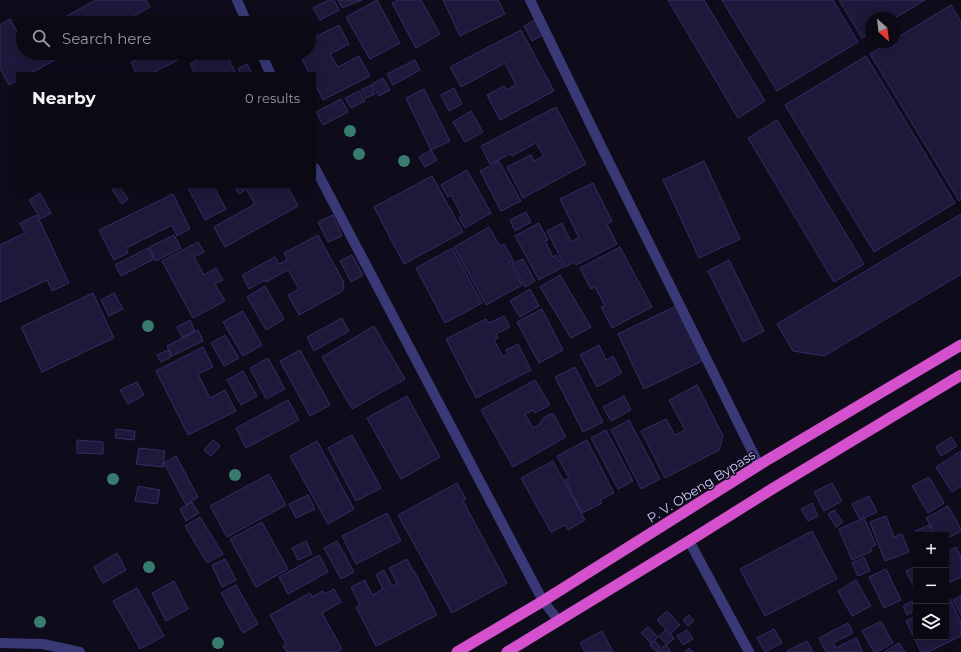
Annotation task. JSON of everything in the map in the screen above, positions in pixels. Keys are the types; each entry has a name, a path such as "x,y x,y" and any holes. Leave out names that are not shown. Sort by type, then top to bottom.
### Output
{"highway":[{"name":"P. V. Obeng Bypass","path":"457,652 543,601 760,466 961,345"},
{"path":"507,652 961,375"}],"street":[{"path":"236,0 244,16"},
{"path":"530,0 760,466"},
{"path":"264,60 270,72"},
{"path":"316,170 543,601 560,621"},
{"path":"689,541 749,652"},
{"path":"0,642 43,644 80,652"}],"building":[{"path":"96,0 146,0 150,7 134,16 67,16"},
{"path":"329,0 334,0 339,10 320,20 313,8"},
{"path":"338,0 362,0 342,8"},
{"path":"377,0 400,43 370,59 346,17"},
{"path":"398,0 421,0 440,34 416,48 392,3"},
{"path":"443,0 498,0 505,14 460,36"},
{"path":"668,0 704,0 765,101 738,118"},
{"path":"722,0 833,0 858,42 777,91"},
{"path":"839,0 925,0 901,14 901,12 865,12 865,36 862,38"},
{"path":"951,5 961,22 961,199 959,201 870,54 880,48 901,48 901,35"},
{"path":"10,19 16,30 16,60 55,60 33,72 16,72 16,82 9,85 0,68 0,25"},
{"path":"535,20 543,35 532,41 524,26"},
{"path":"339,25 349,44 330,54 338,67 359,56 370,76 323,100 316,86 316,72 308,72 302,60 316,60 316,36"},
{"path":"521,30 554,91 500,120 487,95 504,86 506,90 516,85 505,63 461,87 450,67"},
{"path":"866,56 955,203 874,252 785,105"},
{"path":"135,60 178,60 154,72 136,72 131,62"},
{"path":"198,60 229,60 235,72 194,72 190,64"},
{"path":"415,60 420,70 393,85 387,74"},
{"path":"247,64 251,72 240,72 238,69"},
{"path":"383,78 390,90 379,96 372,84"},
{"path":"371,85 375,94 366,98 361,90"},
{"path":"454,88 462,104 449,111 441,95"},
{"path":"424,89 450,141 431,150 406,98"},
{"path":"359,91 365,101 351,108 345,98"},
{"path":"341,99 348,112 323,125 316,112"},
{"path":"556,107 586,164 523,198 507,167 531,155 534,161 544,156 536,143 512,156 510,154 490,164 481,146"},
{"path":"471,111 483,132 465,142 453,122"},
{"path":"777,120 864,264 834,282 748,138"},
{"path":"431,150 437,160 425,167 419,157"},
{"path":"499,161 521,201 501,211 480,171"},
{"path":"704,161 740,239 699,258 663,180"},
{"path":"467,170 491,213 465,228 459,218 462,216 451,195 448,197 441,185"},
{"path":"432,176 463,232 404,264 374,207"},
{"path":"593,183 612,221 607,224 617,244 576,265 574,262 565,267 547,231 562,223 571,242 579,238 560,199"},
{"path":"121,188 128,199 122,204 112,190"},
{"path":"188,188 215,188 226,209 205,220"},
{"path":"236,188 290,188 289,189 298,206 225,247 214,227 255,204 246,189 239,194"},
{"path":"40,193 51,213 41,219 29,200"},
{"path":"173,194 190,229 177,236 172,225 126,248 128,253 114,260 99,230"},
{"path":"526,212 531,222 515,231 510,220"},
{"path":"961,214 961,274 824,356 793,351 777,324"},
{"path":"37,215 69,283 52,291 47,280 0,302 0,245 25,233 20,223"},
{"path":"333,215 342,236 328,242 318,222"},
{"path":"539,223 548,240 545,241 553,257 556,255 563,267 539,280 515,236"},
{"path":"489,227 500,246 504,244 514,261 509,263 522,285 486,305 454,247"},
{"path":"174,235 181,248 156,261 149,247"},
{"path":"318,235 343,281 344,288 341,292 299,315 288,295 299,289 288,270 249,289 242,275 275,257 279,264 287,260 284,253"},
{"path":"198,242 204,252 194,257 204,275 216,268 223,280 215,284 225,301 193,318 162,261"},
{"path":"620,247 652,307 612,328 601,307 605,306 595,287 591,289 580,268"},
{"path":"148,248 154,259 121,276 115,265"},
{"path":"452,248 482,303 445,323 416,268"},
{"path":"352,255 363,275 351,282 340,261"},
{"path":"523,259 535,281 525,287 512,264"},
{"path":"729,260 764,331 743,342 708,271"},
{"path":"560,275 591,327 571,338 540,287"},
{"path":"265,286 284,319 266,330 247,297"},
{"path":"530,289 539,306 520,317 510,301"},
{"path":"93,293 114,338 42,372 21,327"},
{"path":"114,293 123,309 109,316 101,300"},
{"path":"678,305 704,360 644,389 618,334"},
{"path":"542,309 563,350 539,363 517,322"},
{"path":"243,311 262,345 243,356 223,322"},
{"path":"504,316 510,327 496,334 498,338 494,340 503,357 508,354 506,350 518,344 531,370 476,398 446,339 486,319 489,323"},
{"path":"342,318 349,331 314,351 307,337"},
{"path":"190,320 195,331 182,337 177,327"},
{"path":"374,326 405,379 352,409 322,357"},
{"path":"198,330 203,341 172,356 167,346"},
{"path":"225,335 239,358 224,366 211,343"},
{"path":"599,345 606,360 613,356 622,373 597,387 580,355"},
{"path":"203,347 213,367 198,374 210,398 225,390 236,411 188,435 156,371"},
{"path":"168,350 171,357 161,362 157,355"},
{"path":"300,350 330,405 310,416 280,361"},
{"path":"268,358 285,389 266,399 250,368"},
{"path":"575,367 603,422 583,432 555,377"},
{"path":"243,371 257,396 241,405 227,380"},
{"path":"535,380 550,405 535,413 533,410 525,414 533,428 539,425 543,418 553,413 566,437 513,467 481,410"},
{"path":"137,382 144,395 128,404 120,390"},
{"path":"697,385 723,436 719,450 665,478 641,431 666,419 675,435 685,430 669,400"},
{"path":"407,396 440,457 401,479 367,418"},
{"path":"624,396 631,410 611,421 603,407"},
{"path":"288,400 299,420 246,448 236,428"},
{"path":"629,420 660,479 641,489 611,430"},
{"path":"116,429 135,431 134,440 115,438"},
{"path":"606,430 633,481 618,489 591,438"},
{"path":"352,435 381,488 356,501 328,448"},
{"path":"951,437 957,446 941,456 936,447"},
{"path":"77,440 103,442 103,454 77,453"},
{"path":"213,440 220,446 211,456 204,450"},
{"path":"587,440 614,493 600,500 602,503 582,513 565,480 569,478 557,456"},
{"path":"317,441 354,509 328,524 290,456"},
{"path":"139,448 165,451 163,467 136,464"},
{"path":"961,451 961,486 952,492 936,467"},
{"path":"176,456 198,497 186,505 164,463"},
{"path":"553,461 585,520 568,530 565,525 551,532 521,478"},
{"path":"269,474 286,505 227,537 210,506"},
{"path":"929,477 944,503 928,513 912,486"},
{"path":"457,483 466,499 463,501 507,583 452,613 398,515"},
{"path":"832,483 842,501 824,511 814,492"},
{"path":"138,486 160,490 157,504 135,501"},
{"path":"308,495 315,509 296,518 289,504"},
{"path":"869,496 877,512 860,520 852,504"},
{"path":"192,502 199,513 186,521 180,509"},
{"path":"812,503 818,516 808,521 801,509"},
{"path":"948,506 961,531 949,537 949,532 934,532 926,518"},
{"path":"834,510 843,522 836,527 828,514"},
{"path":"387,513 401,541 356,564 342,536"},
{"path":"886,516 894,537 902,534 909,552 885,561 870,522"},
{"path":"200,517 223,554 207,563 185,526"},
{"path":"864,518 876,545 870,547 872,551 852,560 839,529"},
{"path":"262,522 288,569 256,587 230,539"},
{"path":"929,525 932,532 916,532"},
{"path":"812,531 837,579 765,616 740,569"},
{"path":"306,541 312,554 298,560 292,548"},
{"path":"337,541 354,572 341,579 324,548"},
{"path":"956,547 961,557 961,577 949,583 949,568 949,550"},
{"path":"117,553 126,570 103,583 94,567"},
{"path":"319,555 328,572 288,594 279,577"},
{"path":"864,557 870,571 858,576 852,563"},
{"path":"225,559 236,580 222,587 212,565"},
{"path":"407,559 437,615 376,646 356,607 360,605 351,587 365,580 372,595 383,589 376,575 384,570 392,586 397,583 389,568"},
{"path":"913,568 913,585 906,571"},
{"path":"886,569 901,600 884,608 869,577"},
{"path":"856,580 871,606 852,616 838,591"},
{"path":"174,581 188,609 166,621 152,593"},
{"path":"236,585 258,624 243,633 221,593"},
{"path":"137,588 164,636 140,649 113,601"},
{"path":"334,589 341,602 322,613 342,649 337,652 287,652 283,646 286,644 270,615 310,593 312,597 323,591 325,594"},
{"path":"961,595 961,615 953,600"},
{"path":"949,600 961,622 961,636 928,652 921,652 915,640 949,640"},
{"path":"912,601 913,612 907,615 903,606"},
{"path":"667,611 680,625 670,634 657,620"},
{"path":"689,615 694,621 688,626 683,620"},
{"path":"913,618 913,635 906,621"},
{"path":"881,621 893,643 877,652 874,652 862,631"},
{"path":"848,623 853,633 833,643 836,648 856,638 863,652 826,652 819,638"},
{"path":"648,627 658,637 651,643 641,633"},
{"path":"774,629 782,643 765,652 757,638"},
{"path":"666,630 674,638 667,645 659,636"},
{"path":"687,630 693,639 683,645 677,636"},
{"path":"602,631 613,652 585,652 580,643"},
{"path":"655,641 660,647 655,651 650,645"},
{"path":"807,641 813,652 787,652 787,651"},
{"path":"899,643 905,652 884,652"},
{"path":"666,645 671,652 656,652"},
{"path":"689,648 693,652 685,652"}]}
